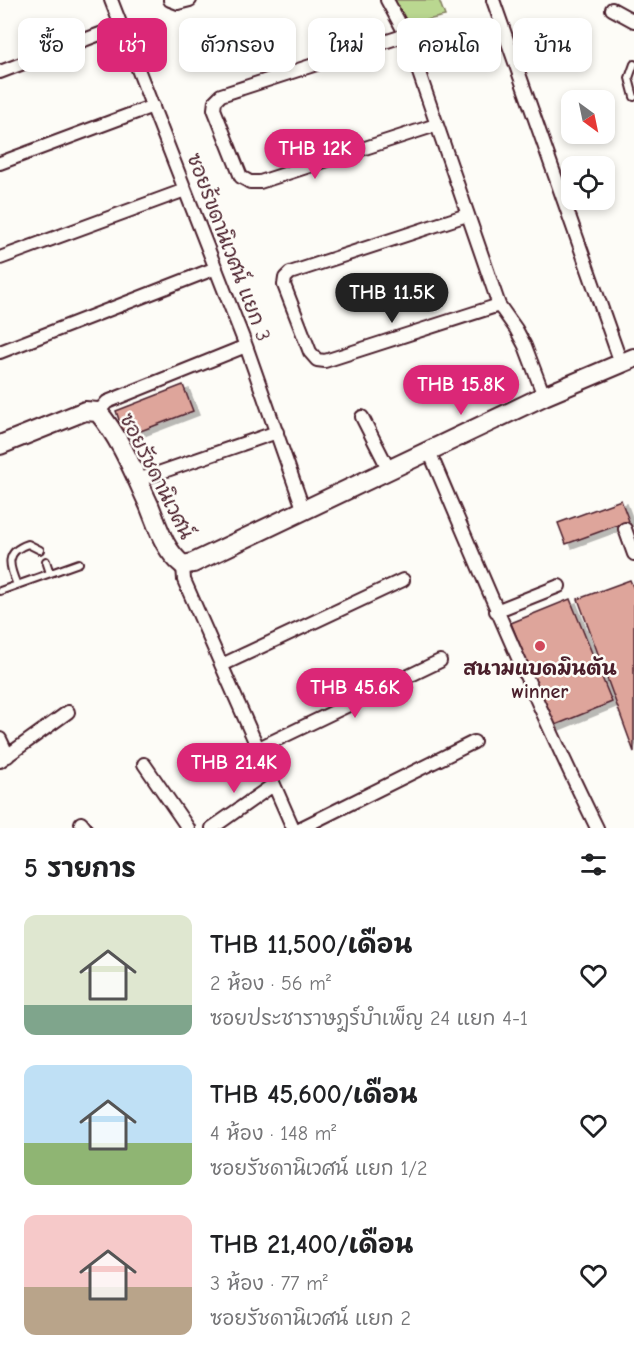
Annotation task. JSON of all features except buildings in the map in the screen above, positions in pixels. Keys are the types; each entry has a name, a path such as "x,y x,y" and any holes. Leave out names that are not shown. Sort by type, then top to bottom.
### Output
{"street":[{"name":"ซอยร้ขดานิเวศน์ แยก 3","path":"111,0 119,18"},
{"path":"170,0 178,3 190,0"},
{"path":"387,0 397,18"},
{"path":"493,0 628,360"},
{"path":"612,9 634,21"},
{"path":"0,72 97,35"},
{"path":"397,38 221,95 214,101 214,109 241,177 250,182 260,182 436,125"},
{"name":"ซอยร้ขดานิเวศน์ แยก 3","path":"140,72 246,346 304,511"},
{"path":"418,72 499,305 516,328 525,346 544,396"},
{"path":"0,163 153,106"},
{"path":"0,258 185,190"},
{"path":"467,215 290,273 285,278 284,285 310,352 317,360 325,362 499,305"},
{"path":"0,352 216,268"},
{"path":"98,412 107,402 246,346"},
{"name":"ซอยรัชดานิเวศน์","path":"0,446 85,411 98,412 112,429 138,480 168,551 183,565 193,563 544,396 628,360"},
{"path":"362,417 389,470"},
{"path":"138,480 277,432"},
{"path":"429,451 496,611 597,828"},
{"path":"625,530 634,554"},
{"path":"183,565 184,580 293,828"},
{"path":"222,665 403,580"},
{"path":"496,611 559,586"},
{"path":"257,749 440,661"},
{"path":"0,739 4,758 68,712"},
{"path":"301,828 474,742"},
{"path":"144,764 188,828"},
{"path":"212,828 273,785"}],"lane":[{"path":"634,64 629,78 634,97"},
{"path":"17,585 10,568 12,554 28,544 40,550"},
{"path":"46,561 50,573"},
{"path":"0,591 79,563"}],"green space":[{"path":"393,0 439,0 445,16 436,18 401,18"}],"place":[{"name":"สนามแบดมินตัน winner","path":"540,646"}]}
